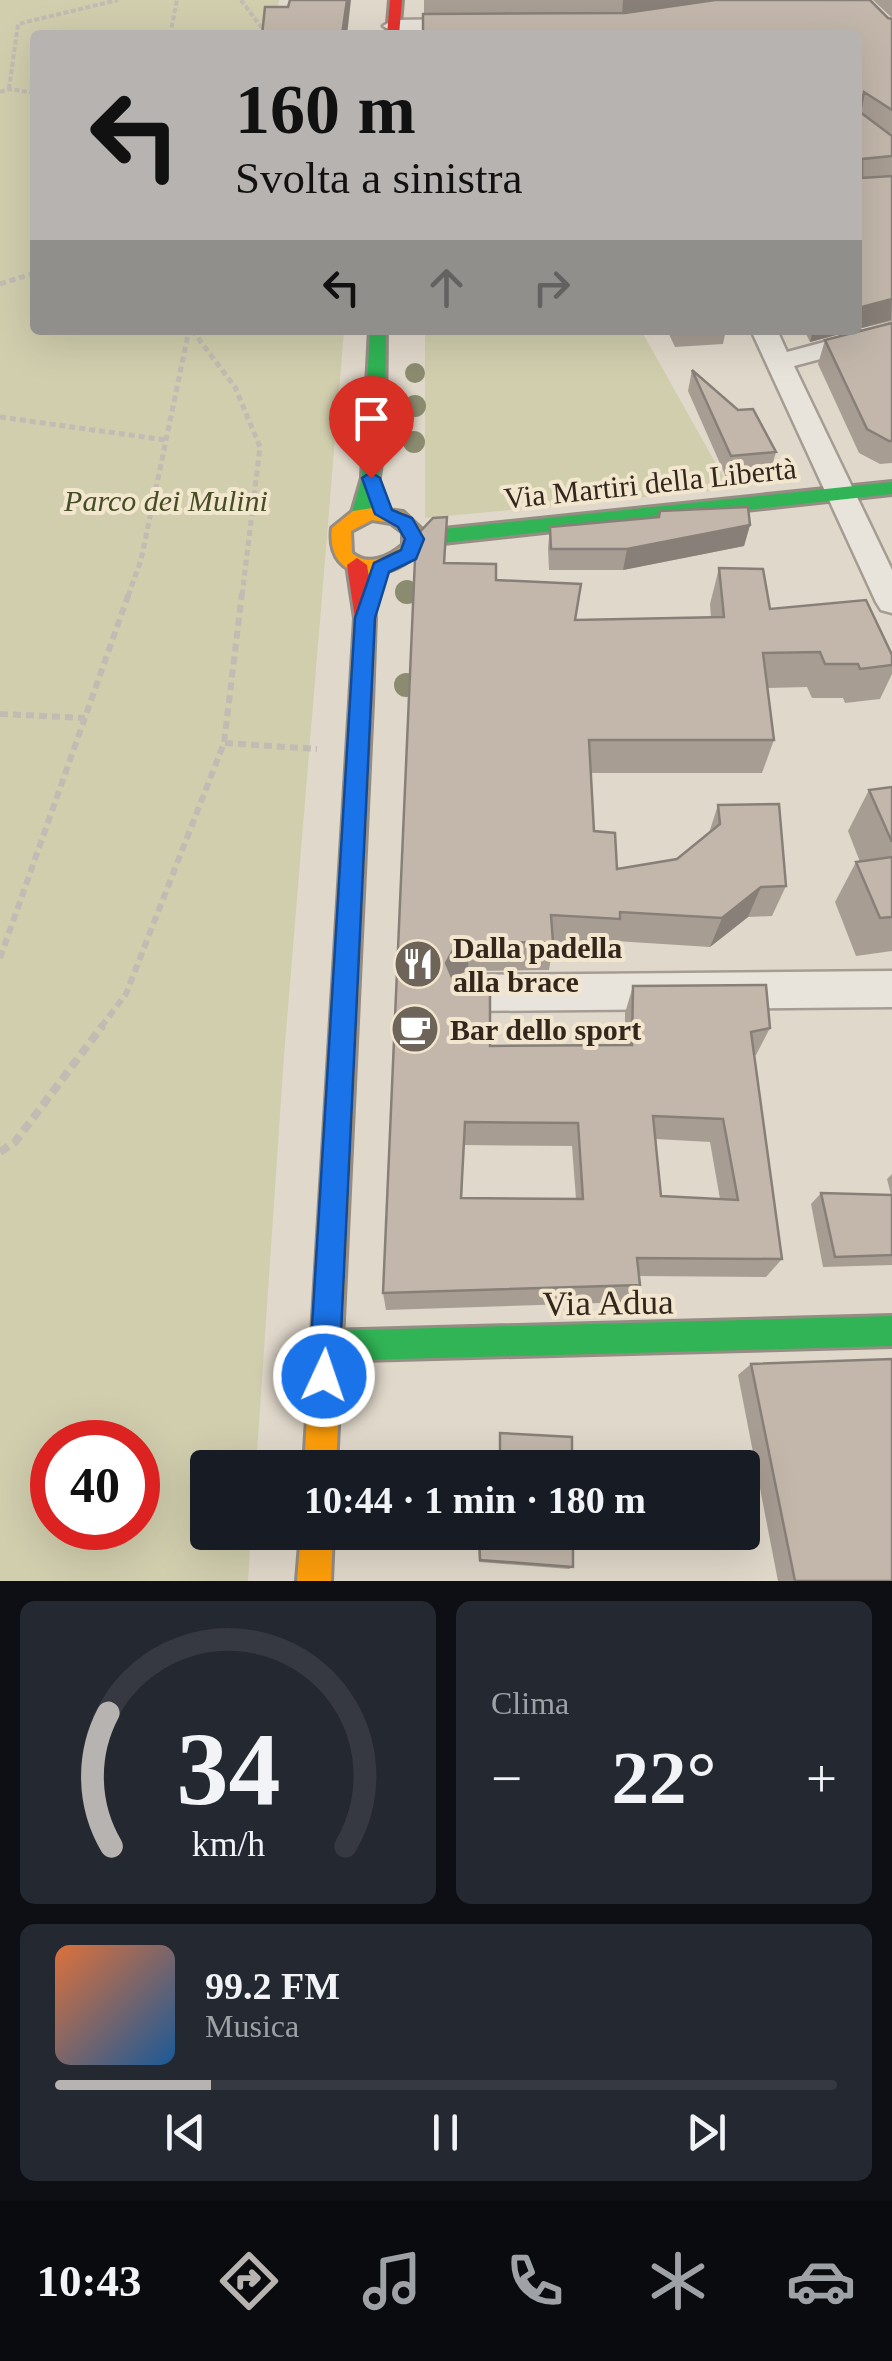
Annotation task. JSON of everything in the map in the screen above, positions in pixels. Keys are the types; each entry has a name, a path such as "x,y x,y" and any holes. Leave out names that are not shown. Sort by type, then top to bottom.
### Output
{"street":[{"path":"396,0 393,30 488,26"},
{"path":"779,362 892,332"},
{"path":"360,516 371,478 378,335"},
{"path":"766,335 892,602"},
{"path":"371,478 384,514"},
{"name":"Via Martiri della Libertà","path":"415,539 892,488"},
{"path":"384,514 406,523 415,539 409,554 369,566 347,560 337,545 342,528 360,516 384,514"},
{"path":"321,1450 369,566"},
{"path":"469,993 892,989"},
{"name":"Via Adua","path":"326,1346 892,1331"},
{"path":"314,1581 316,1550"}],"path":[{"path":"10,89 18,24 118,0"},
{"path":"171,30 177,0"},
{"path":"240,0 262,30"},
{"path":"0,92 10,89 30,92"},
{"path":"0,284 30,275"},
{"path":"0,958 141,560 190,335"},
{"path":"0,1152 15,1142 126,994 224,743 260,447 235,387 195,335"},
{"path":"0,417 166,440"},
{"path":"0,714 85,718"},
{"path":"224,743 358,752"}],"green space":[{"name":"Parco dei Mulini","path":"0,0 279,0 272,30 30,30 30,335 344,335 284,1056 257,1450 190,1450 190,1550 250,1550 248,1581 0,1581"},
{"path":"425,335 644,335 730,489 425,518"}],"building":[{"path":"290,0 347,0 343,30 263,30 265,7 288,7"},
{"path":"715,0 870,0 892,19 892,110 864,92 862,102 862,30 423,30 423,14 625,13"},
{"path":"862,114 892,136 892,156 862,159"},
{"path":"892,176 892,299 862,307 862,178"},
{"path":"892,323 892,441 867,429 825,340 862,335 862,331"},
{"path":"692,370 738,410 753,409 776,452 731,456"},
{"path":"748,507 750,525 627,549 551,549 550,527 659,517 660,511"},
{"path":"447,517 444,563 496,564 496,580 581,584 575,620 724,617 719,568 763,569 770,609 866,600 892,655 892,665 860,669 858,664 825,664 820,652 763,653 774,740 589,740 594,831 615,833 617,869 677,859 720,824 718,805 779,804 786,886 761,887 722,918 620,912 620,919 551,915 553,942 469,943 454,948 446,963 454,982 490,987 490,1046 632,1045 633,986 766,985 770,1028 751,1032 782,1259 637,1258 640,1285 383,1293 416,536 433,518","holes":["653,1116 723,1119 738,1200 661,1196","465,1122 578,1123 583,1199 461,1198"]},
{"path":"892,787 892,842 869,790"},
{"path":"892,857 892,917 880,918 856,862"},
{"path":"821,1193 892,1195 892,1255 835,1257"},
{"path":"892,1359 892,1581 795,1581 751,1364"},
{"path":"500,1433 572,1437 572,1450 500,1450"},
{"path":"480,1550 573,1550 573,1567 480,1560"}],"traffic: fast":[{"path":"360,516 371,478 378,335"},
{"path":"415,539 892,488"},
{"path":"325,1346 892,1331"}],"traffic: slow":[{"path":"372,514 396,517 412,530 413,547 376,566 352,563 344,556 340,544 342,528 360,516 372,514"},
{"path":"321,1450 361,703"},
{"path":"314,1581 316,1550"}],"traffic: jam":[{"path":"393,30 396,0"},
{"path":"357,565 365,618 361,703"}],"place":[{"name":"Dalla padella alla brace","path":"418,964"},
{"name":"Bar dello sport","path":"415,1029"}],"route":[{"path":"324,1376 365,618 381,568 402,560 415,539 406,523 384,514 371,478"}]}
